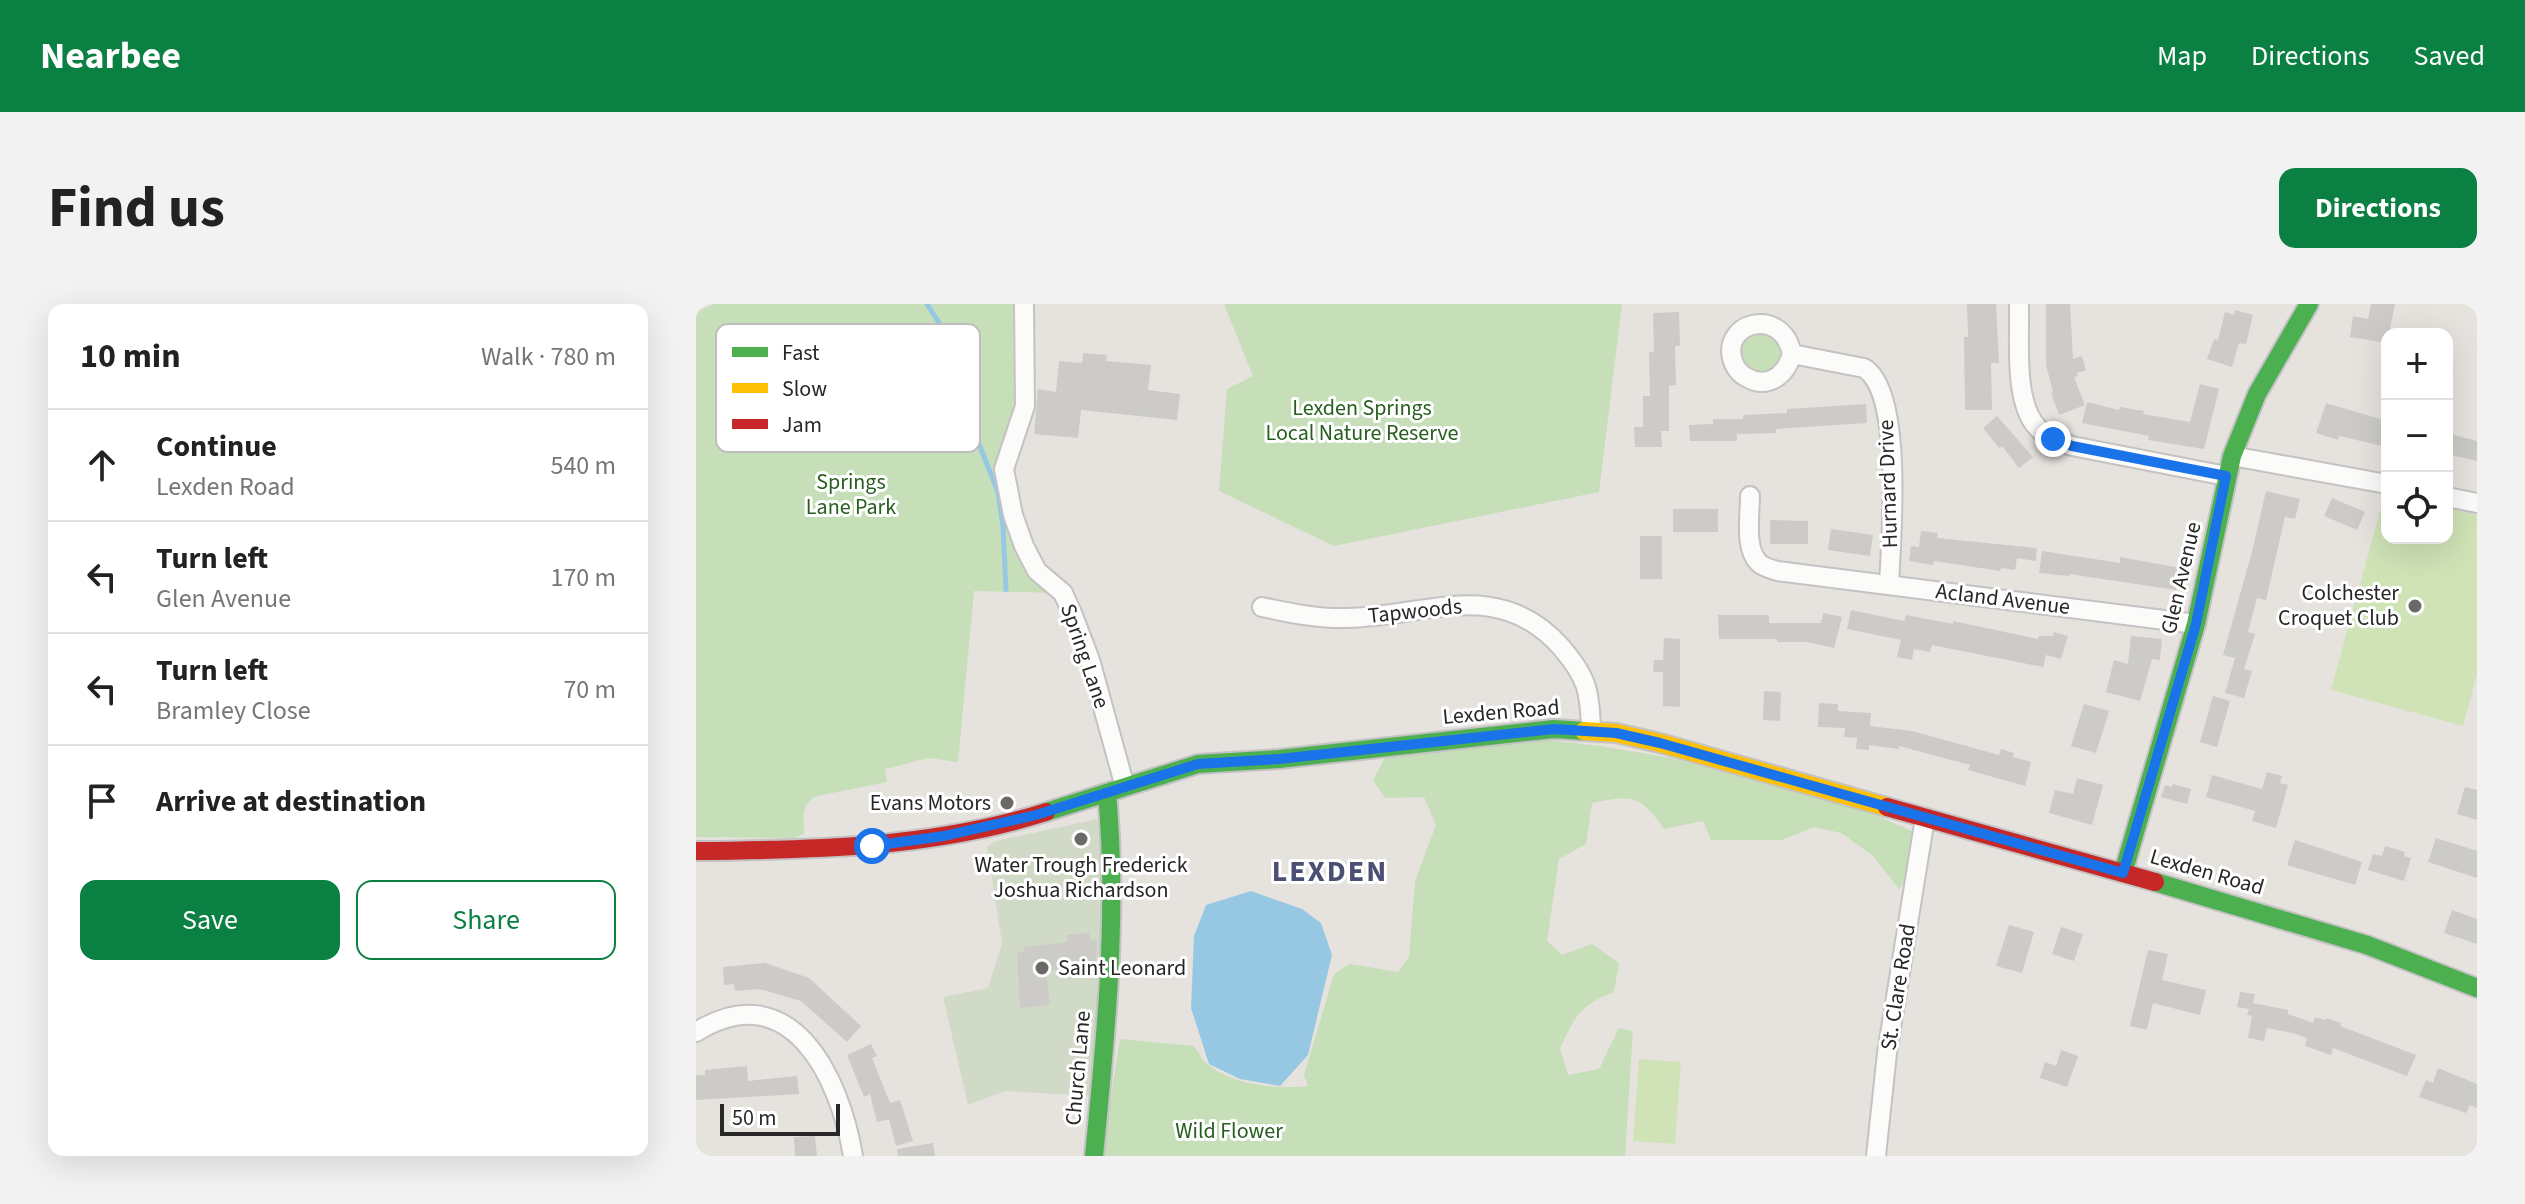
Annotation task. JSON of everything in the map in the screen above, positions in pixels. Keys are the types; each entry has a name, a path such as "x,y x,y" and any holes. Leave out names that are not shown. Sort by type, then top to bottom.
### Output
{"main road":[{"name":"Glen Avenue","path":"2123,873 2196,624 2232,456 2257,394 2309,304"},
{"name":"Lexden Road","path":"696,851 809,850 872,846 944,836 1036,815 1198,764 1341,753 1541,731 1591,730 1660,743 2123,873 2367,945 2477,988"},
{"name":"Church Lane","path":"1094,1156 1109,989 1116,790"}],"street":[{"name":"Spring Lane","path":"1024,304 1025,406 1004,469 1013,515 1024,546 1037,571 1063,593 1090,660 1116,790"},
{"path":"2019,304 2022,398 2028,416 2039,430 2072,446 2226,476"},
{"name":"Hurnard Drive","path":"1792,354 1864,368 1873,373 1878,383 1889,423 1892,488 1889,585"},
{"path":"2232,456 2381,483"},
{"name":"Acland Avenue","path":"1750,496 1753,555 1760,565 1777,571 2196,624"},
{"path":"2453,498 2477,503"},
{"name":"Tapwoods","path":"1262,607 1315,618 1350,618 1450,605 1484,605 1513,612 1548,632 1580,669 1590,700 1591,730"},
{"name":"St. Clare Road","path":"1876,1156 1887,1053 1925,818"},
{"path":"696,1032 726,1018 746,1015 767,1017 807,1041 820,1059 839,1100 853,1156"}],"green space":[{"name":"Springs Lane Park","path":"714,304 1013,304 1014,402 1004,461 1024,546 1063,593 974,591 958,762 928,758 885,769 887,782 817,796 805,807 804,834 793,838 696,837 696,312"},
{"name":"Lexden Springs Local Nature Reserve","path":"1224,304 1622,304 1599,492 1334,546 1219,491 1227,389 1253,376"},
{"path":"1778,330 1785,363 1763,377 1741,367 1736,344 1740,336"},
{"name":"Colchester Croquet Club","path":"2381,508 2381,544 2453,544 2453,509 2477,515 2477,674 2463,726 2331,690"},
{"name":"Wild Flower","path":"1528,738 1671,758 1868,812 1917,833 1913,870 1899,889 1873,856 1841,833 1814,827 1782,840 1711,840 1703,821 1664,829 1648,809 1634,800 1626,798 1592,803 1586,844 1559,859 1547,941 1562,955 1592,944 1619,963 1614,992 1593,1002 1580,1013 1560,1048 1568,1075 1599,1069 1619,1028 1633,1031 1625,1156 1101,1156 1120,1039 1194,1046 1203,1060 1220,1073 1244,1082 1284,1087 1308,1086 1304,1075 1334,974 1350,964 1398,972 1409,957 1415,881 1436,825 1424,797 1385,798 1373,780 1385,758"},
{"path":"1097,819 1108,921 1089,1096 1005,1091 968,1105 943,997 988,988 1002,943 987,847 996,841"},
{"path":"1639,1059 1681,1062 1675,1144 1633,1141"}],"water":[{"path":"1251,891 1302,909 1321,923 1332,955 1308,1055 1280,1086 1240,1079 1209,1064 1191,1008 1194,936 1206,905"}],"building":[{"path":"1967,304 1996,304 1999,363 1991,363 1992,410 1965,410"},
{"path":"2046,304 2070,304 2073,359 2082,356 2086,370 2074,377 2085,405 2059,415 2046,365"},
{"path":"2371,304 2395,304 2390,328 2381,328 2381,342 2350,337 2353,316 2368,319"},
{"path":"2235,310 2253,315 2246,344 2239,343 2232,367 2207,359 2214,339 2218,340 2225,312 2234,315"},
{"path":"1679,312 1680,346 1675,346 1676,385 1669,386 1669,431 1661,431 1662,447 1635,447 1634,427 1643,427 1643,396 1650,396 1649,352 1654,352 1653,313"},
{"path":"1083,353 1107,355 1106,361 1151,365 1148,390 1180,394 1177,420 1081,410 1078,438 1034,434 1038,389 1056,392 1059,361 1082,363"},
{"path":"2200,384 2219,389 2204,449 2148,440 2149,436 2082,423 2087,402 2190,422"},
{"path":"2326,403 2381,419 2381,446 2339,436 2338,440 2316,433"},
{"path":"1866,404 1867,423 1737,434 1737,441 1690,441 1689,425 1713,424 1713,419 1743,419 1743,415 1787,413 1787,409"},
{"path":"1997,416 2033,457 2019,468 1983,428"},
{"path":"2453,435 2477,441 2477,461 2453,455"},
{"path":"2266,491 2300,499 2295,519 2285,517 2266,600 2257,598 2248,632 2255,634 2244,669 2252,671 2244,698 2225,693 2235,658 2223,655"},
{"path":"2332,498 2365,512 2357,530 2324,516"},
{"path":"1673,509 1718,509 1718,532 1673,532"},
{"path":"1770,520 1808,521 1808,544 1770,544"},
{"path":"1831,529 1873,535 1870,556 1828,550"},
{"path":"1921,531 1938,533 1937,538 2037,548 2036,561 2017,558 2015,570 2001,568 2000,571 1934,561 1933,565 1909,561 1911,546 1919,547"},
{"path":"1640,536 1662,536 1662,579 1640,579"},
{"path":"2042,551 2120,563 2120,557 2180,568 2176,590 2069,574 2039,573"},
{"path":"1851,610 1904,621 1906,615 1953,624 1953,621 2038,639 2039,636 2053,636 2054,632 2068,636 2061,659 2046,655 2043,667 1932,645 1930,652 1914,649 1912,660 1897,657 1901,640 1847,629"},
{"path":"1823,613 1842,617 1834,648 1807,642 1777,642 1777,639 1719,639 1718,615 1769,615 1769,623 1821,623"},
{"path":"2131,636 2162,639 2160,660 2152,659 2140,701 2106,692 2114,660 2128,664"},
{"path":"1664,638 1680,639 1680,707 1663,706 1663,672 1653,672 1654,660 1663,660"},
{"path":"1764,691 1781,692 1780,721 1763,720"},
{"path":"2213,696 2230,701 2217,747 2200,742"},
{"path":"1819,703 1838,704 1838,711 1871,713 1870,726 1912,731 1999,755 2001,749 2014,753 2013,757 2031,762 2025,786 1968,770 1970,765 1899,746 1899,749 1869,745 1869,750 1856,749 1857,738 1844,737 1845,728 1818,727"},
{"path":"2084,704 2109,711 2096,753 2071,746"},
{"path":"2267,772 2282,776 2280,783 2288,785 2276,828 2252,821 2255,811 2206,797 2212,775 2262,789"},
{"path":"2077,778 2103,785 2092,825 2049,813 2055,790 2073,794"},
{"path":"2173,784 2191,789 2187,804 2161,797 2165,785 2172,787"},
{"path":"2465,787 2477,790 2477,820 2457,814"},
{"path":"2436,838 2477,851 2477,878 2428,862"},
{"path":"2295,840 2362,862 2355,885 2287,865"},
{"path":"2385,846 2405,852 2404,856 2411,858 2404,881 2368,870 2373,854 2382,856"},
{"path":"2452,910 2477,919 2477,944 2444,933"},
{"path":"2009,925 2034,932 2022,973 1996,966"},
{"path":"2061,927 2083,934 2074,961 2052,954"},
{"name":"Saint Leonard","path":"1089,933 1090,941 1097,940 1096,965 1046,971 1050,1005 1020,1008 1017,953 1024,952 1023,947 1068,942 1067,935"},
{"path":"2148,950 2168,954 2162,980 2206,990 2200,1015 2153,1003 2147,1030 2130,1026"},
{"path":"765,963 809,978 861,1026 847,1042 801,1001 759,989 735,991 734,984 724,985 723,967"},
{"path":"2240,992 2255,994 2253,1003 2288,1010 2288,1014 2313,1023 2315,1017 2327,1018 2416,1055 2407,1076 2333,1048 2331,1055 2305,1046 2307,1038 2293,1033 2267,1028 2264,1041 2248,1038 2252,1016 2247,1015 2249,1009 2237,1007"},
{"path":"871,1044 877,1056 872,1058 890,1103 900,1100 913,1141 896,1146 889,1119 877,1122 870,1094 864,1097 847,1055"},
{"path":"2061,1050 2078,1056 2067,1087 2040,1078 2045,1062 2056,1066"},
{"path":"747,1066 748,1081 797,1076 799,1094 696,1100 696,1075 705,1075 705,1070"},
{"path":"2438,1068 2477,1084 2477,1108 2470,1105 2466,1113 2419,1097 2426,1080 2433,1083"},
{"path":"815,1136 817,1156 795,1156 794,1137"},
{"path":"933,1143 935,1156 898,1156 897,1149"}],"waterway":[{"path":"927,304 940,324"},
{"path":"980,446 998,492 1006,590"}],"traffic: fast":[{"path":"2123,873 2196,624 2232,456 2257,394 2309,304"},
{"path":"1046,812 1198,764 1279,759 1554,729 1584,731"},
{"path":"1094,1156 1111,930 1107,793"},
{"path":"2155,882 2367,945 2477,988"}],"traffic: slow":[{"path":"1584,731 1616,733 1660,743 1887,807"}],"traffic: jam":[{"path":"1887,807 2155,882"},
{"path":"696,851 872,845 960,833 1046,812"}],"place":[{"name":"Colchester Croquet Club","path":"2415,606"},
{"name":"Evans Motors","path":"1007,803"},
{"name":"Water Trough Frederick Joshua Richardson","path":"1081,839"},
{"name":"Saint Leonard","path":"1042,968"}],"district":[{"name":"LEXDEN","path":"1330,871"}],"route":[{"path":"872,846 944,836 1036,815 1198,764 1279,759 1554,729 1616,733 1660,743 2123,873 2196,624 2226,476 2072,446 2053,439"}]}
